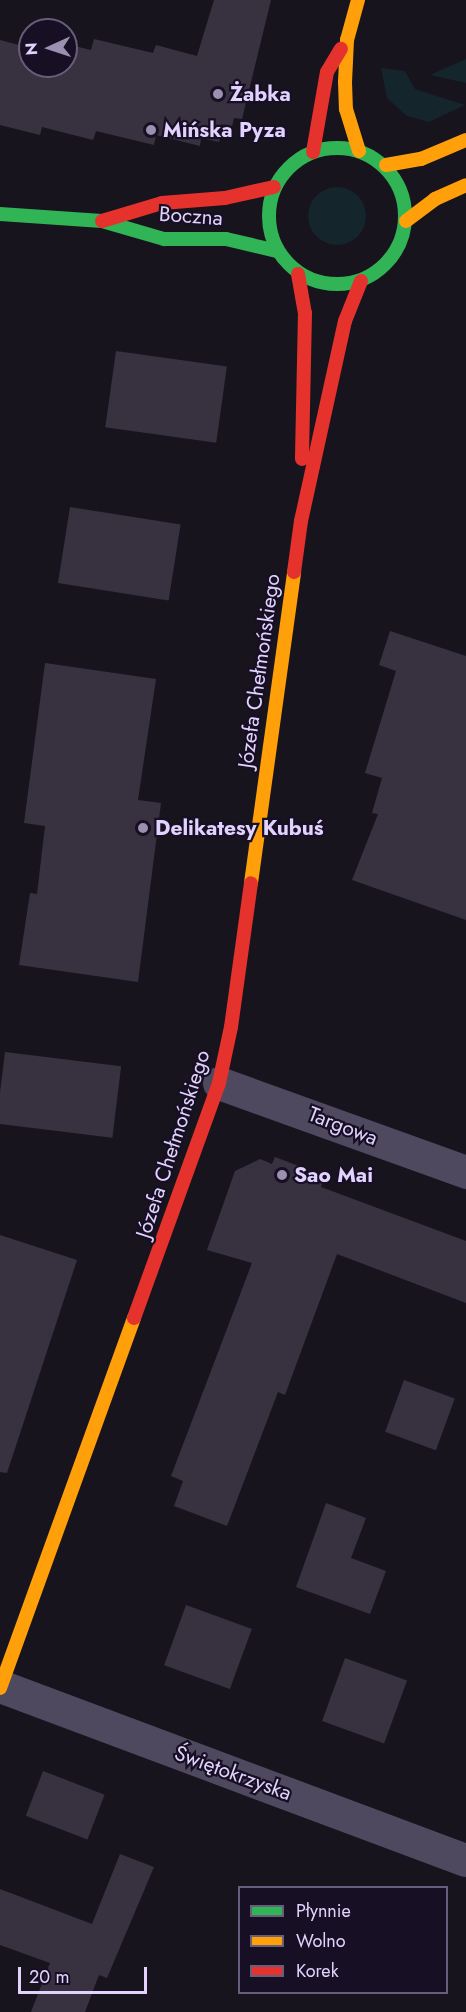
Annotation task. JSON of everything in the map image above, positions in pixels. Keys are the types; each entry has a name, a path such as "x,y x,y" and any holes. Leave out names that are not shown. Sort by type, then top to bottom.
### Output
{"street":[{"path":"358,0 347,40 346,109 359,151"},
{"path":"313,152 327,72 347,40"},
{"path":"386,165 421,159 466,140"},
{"path":"334,147 359,151 386,165 399,182 406,201 406,221 393,252 380,269 361,280 339,286 317,284 298,274 277,251 269,229 274,188 296,162 313,152 334,147"},
{"path":"406,221 435,199 466,185"},
{"name":"Boczna","path":"102,221 162,203 225,198 274,188"},
{"name":"Boczna","path":"0,214 102,221 164,239 226,239 277,251"},
{"name":"Józefa Chełmońskiego","path":"298,274 304,313 301,521"},
{"name":"Józefa Chełmońskiego","path":"0,1687 219,1083 231,1027 301,521 345,321 361,280"},
{"name":"Targowa","path":"219,1083 466,1172"},
{"name":"Świętokrzyska","path":"0,1687 466,1860"}],"shaded area":[{"path":"466,59 466,83 430,75"},
{"path":"381,68 405,71 415,89 465,105 429,122 407,116 387,98"},
{"path":"337,187 348,189 361,200 366,216 364,227 353,240 337,245 326,243 313,232 308,216 310,205 321,192"}],"building":[{"path":"214,0 271,0 242,119 234,118 231,131 223,129 219,142 201,138 200,146 156,135 154,145 96,131 93,140 42,127 40,135 0,125 0,40 18,45 18,78 78,78 78,47 91,50 94,39 153,53 156,45 197,56"},
{"path":"116,351 227,367 216,443 105,427"},
{"path":"70,507 181,525 169,601 58,583"},
{"path":"390,631 466,656 466,920 352,880 378,814 372,813 382,778 365,773 396,671 379,665"},
{"path":"45,663 156,679 138,800 161,803 138,982 19,965 30,893 37,894 45,826 24,823"},
{"path":"5,1052 121,1066 112,1138 0,1124 0,1093"},
{"path":"275,1157 325,1176 321,1187 466,1241 466,1303 337,1254 285,1395 278,1392 227,1526 174,1506 183,1481 171,1476 252,1263 207,1250 235,1171 260,1159 272,1164"},
{"path":"0,1235 77,1260 7,1473 0,1472"},
{"path":"404,1380 455,1398 436,1450 385,1432"},
{"path":"326,1503 366,1518 351,1558 386,1571 370,1614 296,1587"},
{"path":"186,1605 252,1629 230,1689 164,1665"},
{"path":"345,1658 407,1681 384,1744 322,1721"},
{"path":"43,1771 105,1795 87,1839 26,1816"},
{"path":"120,1854 154,1867 107,1978 99,1975 85,2012 31,2012 50,1963 0,1945 0,1889 92,1924"}],"traffic: fast":[{"path":"337,148 363,153 375,159 385,168 394,178 400,190 405,216 400,242 394,254 385,264 375,273 363,279 337,284 311,279 299,273 289,264 280,254 274,242 269,216 274,190 280,178 289,168 299,159 311,153 337,148"},
{"path":"0,214 102,221 164,239 226,239 277,251"}],"traffic: slow":[{"path":"358,0 347,40 345,82 346,109 359,151"},
{"path":"386,165 421,159 466,140"},
{"path":"406,221 435,199 466,185"},
{"path":"251,883 294,572"},
{"path":"0,1688 134,1318"}],"traffic: jam":[{"path":"313,152 327,72 341,49"},
{"path":"102,221 162,203 225,198 274,187"},
{"path":"298,274 305,313 302,459"},
{"path":"294,572 301,521 345,321 361,281"},
{"path":"134,1318 219,1083 231,1027 251,883"}],"place":[{"name":"Żabka","path":"218,94"},
{"name":"Mińska Pyza","path":"151,130"},
{"name":"Delikatesy Kubuś","path":"143,828"},
{"name":"Sao Mai","path":"282,1175"}]}
